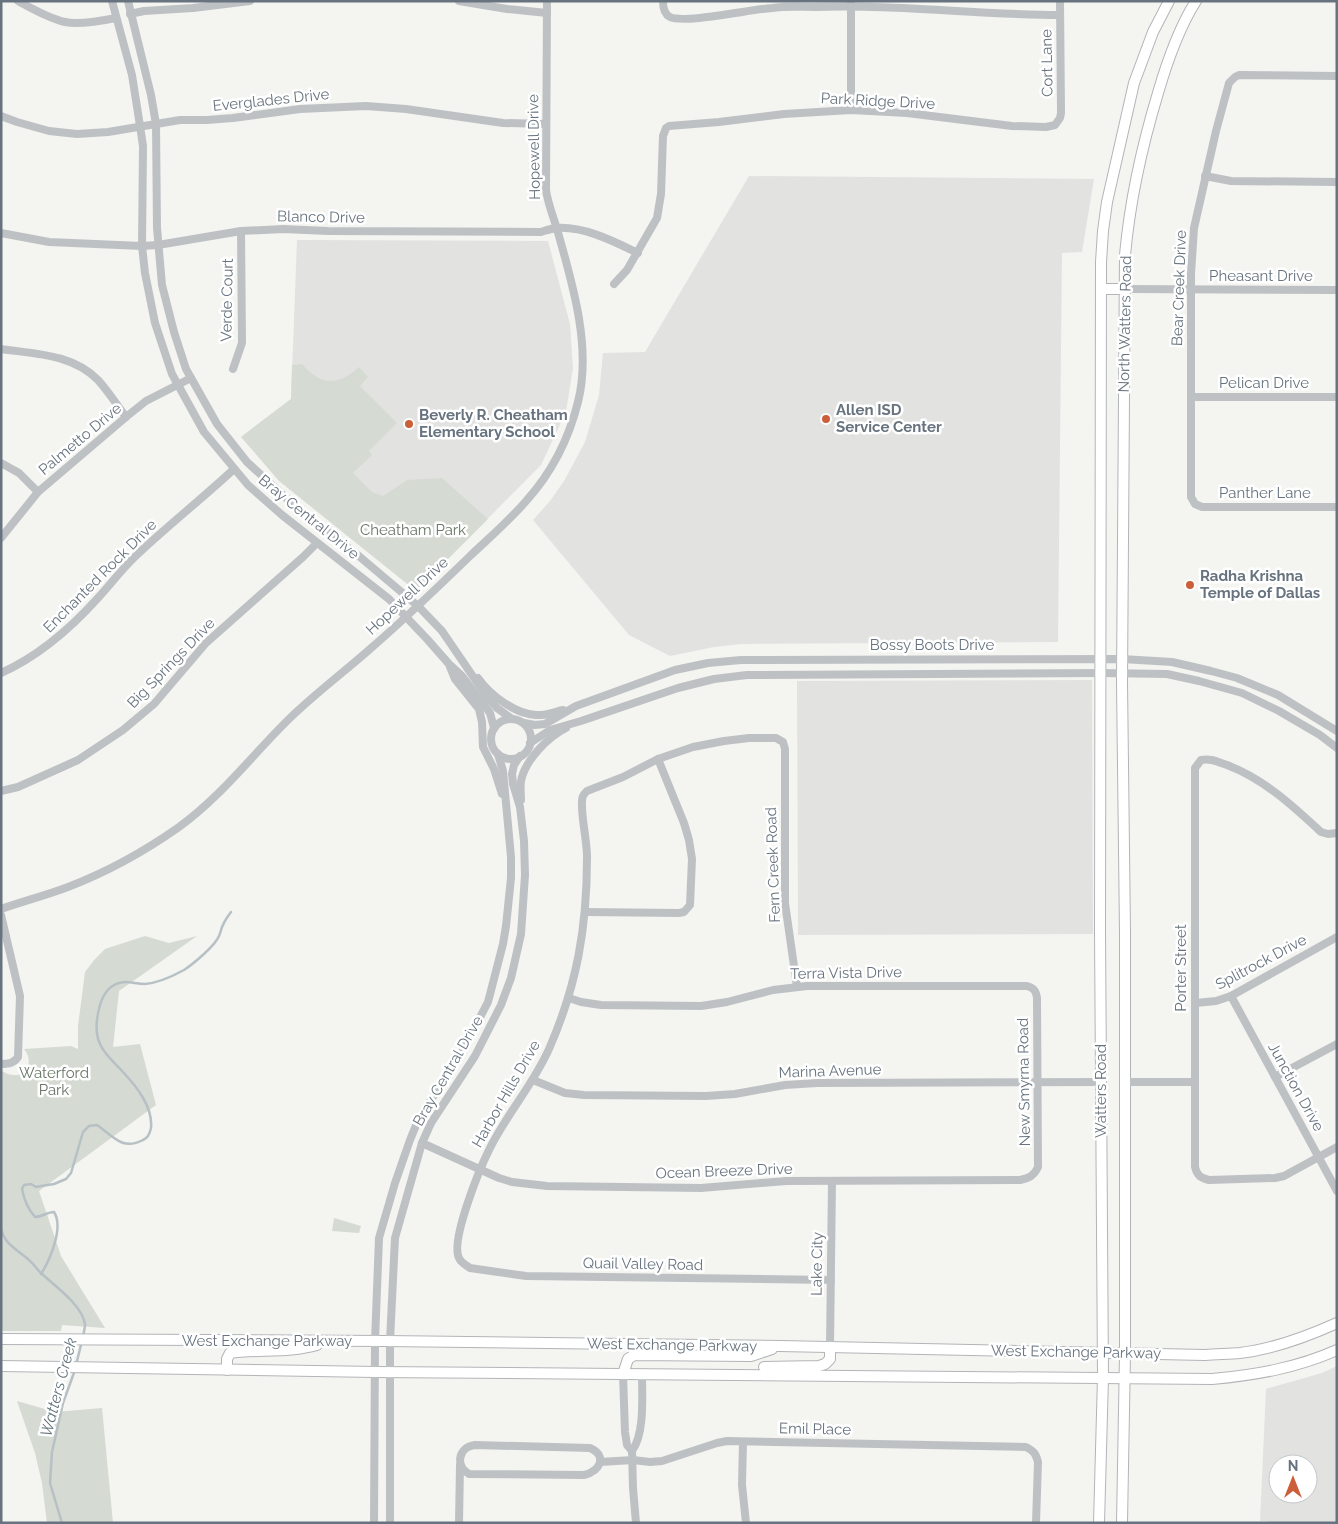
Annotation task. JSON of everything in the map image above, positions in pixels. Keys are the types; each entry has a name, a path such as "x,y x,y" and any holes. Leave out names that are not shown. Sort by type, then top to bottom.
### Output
{"main road":[{"name":"North Watters Road","path":"1101,659 1100,289 1102,231 1134,83 1153,32 1169,1"},
{"name":"North Watters Road","path":"1122,659 1125,255 1128,219 1150,118 1170,55 1196,1"},
{"path":"1100,289 1125,289"},
{"name":"Watters Road","path":"1099,1523 1103,1377 1101,659"},
{"name":"Watters Road","path":"1122,659 1125,1082 1125,1378 1122,1523"},
{"name":"West Exchange Parkway","path":"1,1339 780,1346 1206,1355 1241,1353 1273,1347 1305,1337 1337,1323"},
{"path":"227,1370 227,1359 230,1353 246,1350 295,1350 330,1341"},
{"path":"623,1374 628,1359 634,1356 751,1356 780,1346"},
{"path":"734,1374 750,1368 819,1366 825,1364 830,1359 830,1347"},
{"name":"West Exchange Parkway","path":"1,1366 376,1372 1212,1379 1266,1373 1322,1357 1337,1350"}],"street":[{"path":"18,1 39,12 66,22 94,22 116,18"},
{"name":"Bray Central Drive","path":"112,1 132,75 143,146 142,246 145,273 155,323 172,374 204,432 248,485 317,543 389,599 448,664 462,676 488,710 494,728"},
{"name":"Bray Central Drive","path":"128,1 152,95 156,124 158,245 164,299 186,369 217,424 247,462 294,505 418,606 442,631 487,697 497,708 512,719"},
{"path":"130,14 144,10 193,8 250,1"},
{"path":"459,1 546,13"},
{"name":"Hopewell Drive","path":"1,909 69,887 123,862 180,826 228,786 289,719 406,618 528,499 548,472 569,433 578,399 582,362 580,332 574,299 556,228 548,205 546,190 547,1"},
{"path":"663,1 664,11 673,18 702,17 772,8 851,3 1022,15 1060,15"},
{"name":"Cort Lane","path":"1057,123 1061,113 1060,1"},
{"path":"851,3 851,110"},
{"name":"Bear Creek Drive","path":"1194,504 1191,497 1191,289 1194,228 1205,176 1229,83 1239,75 1337,76"},
{"name":"Everglades Drive","path":"1,116 48,131 77,134 108,132 180,120 207,120 300,109 366,106 406,109 503,123 546,124"},
{"name":"Park Ridge Drive","path":"638,252 657,218 661,194 663,136 667,127 674,124 705,124 784,114 851,110 907,113 1012,126 1046,127 1057,123"},
{"path":"1205,176 1231,181 1337,182"},
{"name":"Blanco Drive","path":"1,233 31,240 57,243 142,246 241,231 283,229 541,232 556,228 592,233 638,252"},
{"name":"Verde Court","path":"233,369 242,343 241,231"},
{"path":"614,284 628,270 638,252"},
{"name":"Pheasant Drive","path":"1125,289 1337,290"},
{"path":"1,349 52,355 76,364 98,380 126,417"},
{"name":"Palmetto Drive","path":"1,538 38,492 126,417 146,401 191,378"},
{"name":"Pelican Drive","path":"1191,397 1337,397"},
{"path":"1,464 19,473 38,492"},
{"name":"Enchanted Rock Drive","path":"1,673 27,660 58,638 84,613 139,552 234,469"},
{"name":"Panther Lane","path":"1194,504 1202,507 1337,507"},
{"name":"Big Springs Drive","path":"1,791 18,787 78,760 123,730 154,704 206,643 317,543"},
{"path":"462,659 484,686 506,705 520,711 540,715 576,706"},
{"name":"Bossy Boots Drive","path":"524,723 545,724 576,706 675,670 708,663 741,660 1122,659 1172,662 1236,678 1278,694 1337,732"},
{"path":"448,664 455,679 479,710 482,722 483,747 494,769 506,803"},
{"name":"Bossy Boots Drive","path":"530,743 550,730 694,683 747,674 1101,672 1167,674 1242,693 1279,711 1320,735 1337,748"},
{"path":"512,719 524,723 530,732 530,743 526,751 514,758 507,758 498,754 491,744 494,728 503,720 512,719"},
{"path":"520,808 521,781 526,769 540,748 557,733 581,721"},
{"name":"Fern Creek Road","path":"658,759 693,748 731,740 776,738 782,742 784,750 785,903 797,987"},
{"name":"Bray Central Drive","path":"374,1523 375,1341 379,1238 395,1183 419,1118 460,1054 488,1002 503,944 511,871 510,837 503,771 498,754"},
{"name":"Bray Central Drive","path":"390,1523 390,1341 395,1238 422,1143 431,1122 476,1056 501,1005 511,978 521,934 525,875 524,841 520,808 512,774 514,764 520,756"},
{"path":"585,912 679,913 688,909 692,901 692,859 689,840 658,759"},
{"name":"Harbor Hills Drive","path":"459,1258 457,1250 460,1233 472,1191 496,1138 533,1080 554,1037 569,998 578,962 585,912 587,857 582,803 584,794 591,788 623,777 658,759"},
{"name":"Porter Street","path":"1318,1157 1284,1176 1275,1178 1209,1180 1200,1177 1196,1173 1195,768 1201,760 1211,759 1247,774 1279,795 1321,832 1333,833"},
{"path":"1,915 20,996 18,1053 16,1061 10,1064 1,1064"},
{"name":"Splitrock Drive","path":"1195,1003 1211,1002 1231,996 1337,937"},
{"name":"Terra Vista Drive","path":"569,998 601,1005 701,1006 797,987 1027,986 1035,990"},
{"name":"New Smyrna Road","path":"1035,990 1037,998 1038,1083 1038,1167 1035,1174"},
{"name":"Junction Drive","path":"1231,996 1337,1191"},
{"path":"1275,1077 1337,1044"},
{"name":"Marina Avenue","path":"533,1080 565,1093 654,1096 735,1094 785,1085 809,1084 1101,1082"},
{"path":"1125,1082 1195,1082"},
{"name":"Ocean Breeze Drive","path":"422,1143 499,1178 512,1182 547,1186 701,1188 762,1182 1020,1180 1035,1174"},
{"path":"1318,1157 1337,1147"},
{"name":"Lake City","path":"830,1347 832,1181"},
{"name":"Quail Valley Road","path":"459,1258 470,1268 526,1276 831,1280"},
{"path":"623,1374 625,1432 627,1444 632,1451 636,1523"},
{"path":"632,1451 637,1444 640,1427 642,1374"},
{"name":"Emil Place","path":"600,1462 662,1461 727,1441 1019,1447 1033,1450 1037,1456 1036,1523"},
{"path":"743,1442 742,1484 746,1523"},
{"path":"459,1523 460,1459 462,1451 470,1446 590,1448 597,1453 600,1462 593,1473 584,1475 468,1473 460,1464"},
{"path":"460,1483 468,1473"}],"shaded area":[{"name":"Allen ISD Service Center","path":"749,176 1094,179 1082,252 1062,253 1058,642 741,644 714,647 670,656 629,635 533,520 564,481 585,442 599,395 603,353 645,352"},
{"name":"Beverly R. Cheatham Elementary School","path":"297,240 548,241 570,324 573,368 566,412 541,465 416,591 241,437 291,399"},
{"path":"1092,680 1093,934 798,935 797,681"},
{"path":"1337,1366 1337,1523 1269,1523 1268,1521 1260,1521 1266,1389 1322,1373"}],"green space":[{"name":"Cheatham Park","path":"302,364 316,376 330,381 344,378 359,367 368,377 360,386 397,423 369,451 372,455 353,473 372,492 383,496 407,480 442,478 488,519 416,591 279,481 241,437 291,399 292,365"},
{"name":"Waterford Park","path":"145,936 169,943 197,936 119,991 113,1047 140,1044 156,1105 39,1191 61,1256 105,1328 62,1325 61,1331 1,1331 1,1071 10,1075 23,1073 29,1062 24,1049 71,1046 78,1049 78,1026 85,972 105,949"},
{"path":"334,1218 361,1226 359,1233 332,1231"},
{"path":"17,1401 55,1412 102,1408 113,1523 47,1523 42,1483 35,1453"}],"waterway":[{"path":"41,1274 55,1243 57,1218 54,1212 35,1217 25,1201 22,1189 24,1185 31,1184 36,1187 54,1184 66,1179 71,1173 83,1132 89,1126 97,1125 118,1141 129,1144 145,1139 151,1128 147,1105 139,1091 105,1053 99,1042 97,1023 102,999 115,984 126,982 150,983 165,979 184,970 213,945 231,912"},
{"name":"Watters Creek","path":"1,1229 12,1247 31,1262 74,1303 85,1324 83,1336"},
{"name":"Watters Creek","path":"76,1365 82,1341"},
{"name":"Watters Creek","path":"62,1523 50,1483 52,1452 63,1403 75,1370"}],"place":[{"name":"Allen ISD Service Center","path":"826,419"},
{"name":"Beverly R. Cheatham Elementary School","path":"409,424"},
{"name":"Radha Krishna Temple of Dallas","path":"1190,585"}]}
